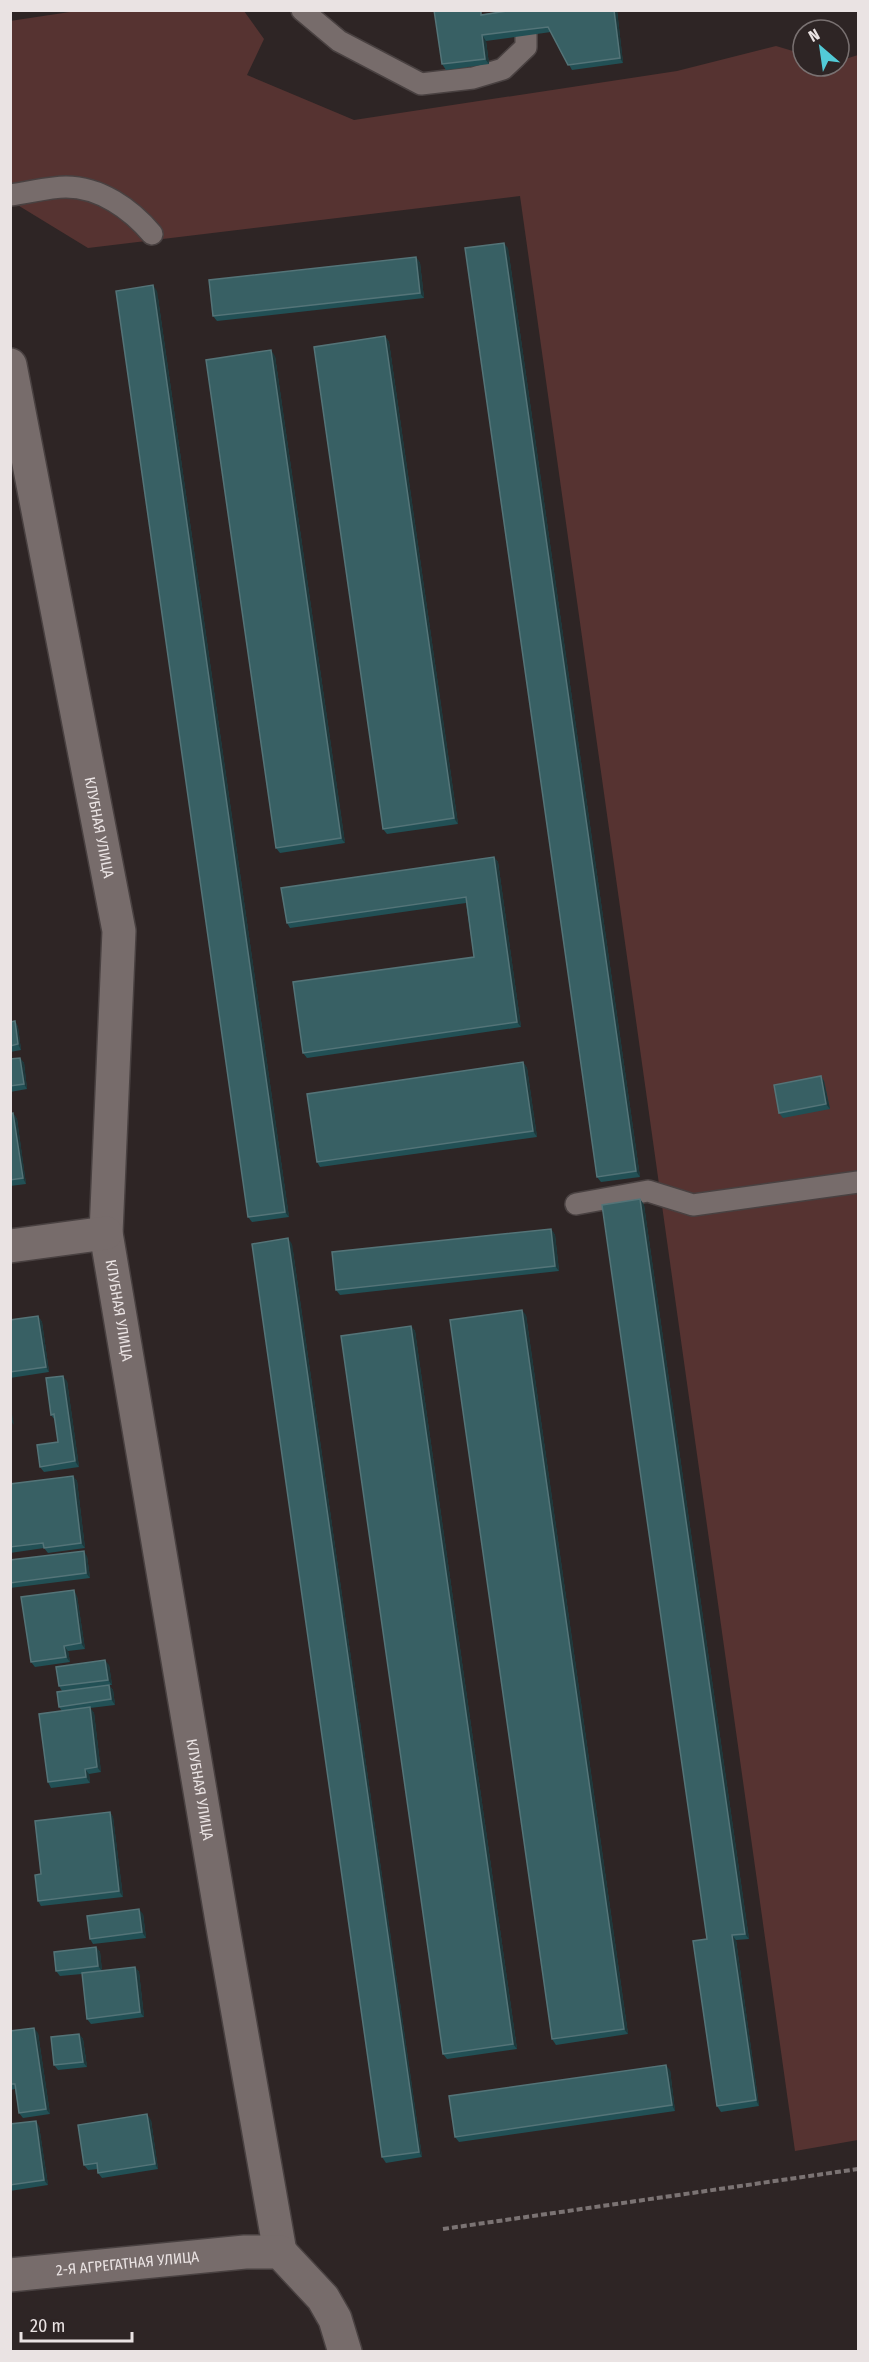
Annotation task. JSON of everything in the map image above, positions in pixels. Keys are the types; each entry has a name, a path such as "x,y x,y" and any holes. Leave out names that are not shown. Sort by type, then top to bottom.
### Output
{"street":[{"name":"КЛУБНАЯ УЛИЦА","path":"10,365 119,931 106,1233 280,2252"},
{"path":"10,1246 106,1233"},
{"name":"2-Я АГРЕГАТНАЯ УЛИЦА","path":"10,2275 245,2252 280,2252"},
{"path":"280,2252 322,2298 335,2319 345,2352"}],"lane":[{"path":"302,10 339,41 421,84 473,78 503,69 526,47 526,35"},
{"path":"10,195 66,187 97,193 120,204 140,219 152,234"},
{"path":"576,1204 648,1191 693,1205 858,1182"}],"path":[{"path":"443,2229 858,2169"}],"shaded area":[{"path":"83,10 244,11 264,39 247,75 354,120 677,71 776,46 791,50 791,78 851,78 851,57 858,55 858,2140 795,2151 520,196 88,248 11,201 10,21"}],"building":[{"path":"434,10 481,10 481,15 513,10 614,10 620,58 568,65 548,27 482,35 485,59 442,64"},
{"path":"504,243 636,1171 597,1177 465,248"},
{"path":"416,257 420,293 213,316 209,280"},
{"path":"153,285 285,1212 248,1217 116,291"},
{"path":"385,336 454,818 383,829 314,347"},
{"path":"271,350 341,838 276,848 206,360"},
{"path":"494,857 517,1022 303,1053 293,982 474,957 466,897 287,923 281,888"},
{"path":"15,1021 18,1044 10,1046 10,1022"},
{"path":"20,1058 24,1084 10,1086 10,1059"},
{"path":"523,1062 533,1131 317,1162 307,1094"},
{"path":"821,1076 826,1104 779,1113 774,1085"},
{"path":"13,1113 23,1178 10,1180 10,1114"},
{"path":"640,1199 745,1934 732,1935 756,2100 717,2106 693,1941 707,1939 602,1205"},
{"path":"551,1229 555,1266 336,1290 332,1252"},
{"path":"288,1238 419,2152 382,2157 252,1244"},
{"path":"522,1310 624,2029 552,2039 450,1320"},
{"path":"38,1316 46,1367 10,1372 10,1320"},
{"path":"411,1326 513,2044 443,2054 341,1336"},
{"path":"63,1376 75,1461 40,1467 37,1445 58,1442 54,1414 51,1415 46,1378"},
{"path":"73,1476 81,1543 44,1548 43,1543 10,1547 10,1484"},
{"path":"84,1551 86,1573 10,1583 10,1560"},
{"path":"74,1590 81,1643 64,1646 66,1657 31,1662 21,1597"},
{"path":"105,1660 108,1680 59,1686 56,1667"},
{"path":"109,1685 111,1699 59,1707 57,1692"},
{"path":"90,1707 97,1767 85,1769 86,1777 48,1782 39,1714"},
{"path":"110,1812 119,1891 38,1901 35,1875 41,1874 35,1821"},
{"path":"139,1909 142,1932 90,1939 87,1916"},
{"path":"96,1947 98,1966 56,1971 54,1952"},
{"path":"135,1967 140,2012 87,2019 82,1973"},
{"path":"34,2028 46,2109 19,2113 15,2084 10,2084 10,2031"},
{"path":"79,2034 83,2062 54,2065 51,2037"},
{"path":"666,2065 672,2105 455,2137 449,2096"},
{"path":"147,2114 155,2164 98,2173 97,2163 84,2165 78,2125"},
{"path":"36,2121 44,2180 10,2185 10,2124"}]}
